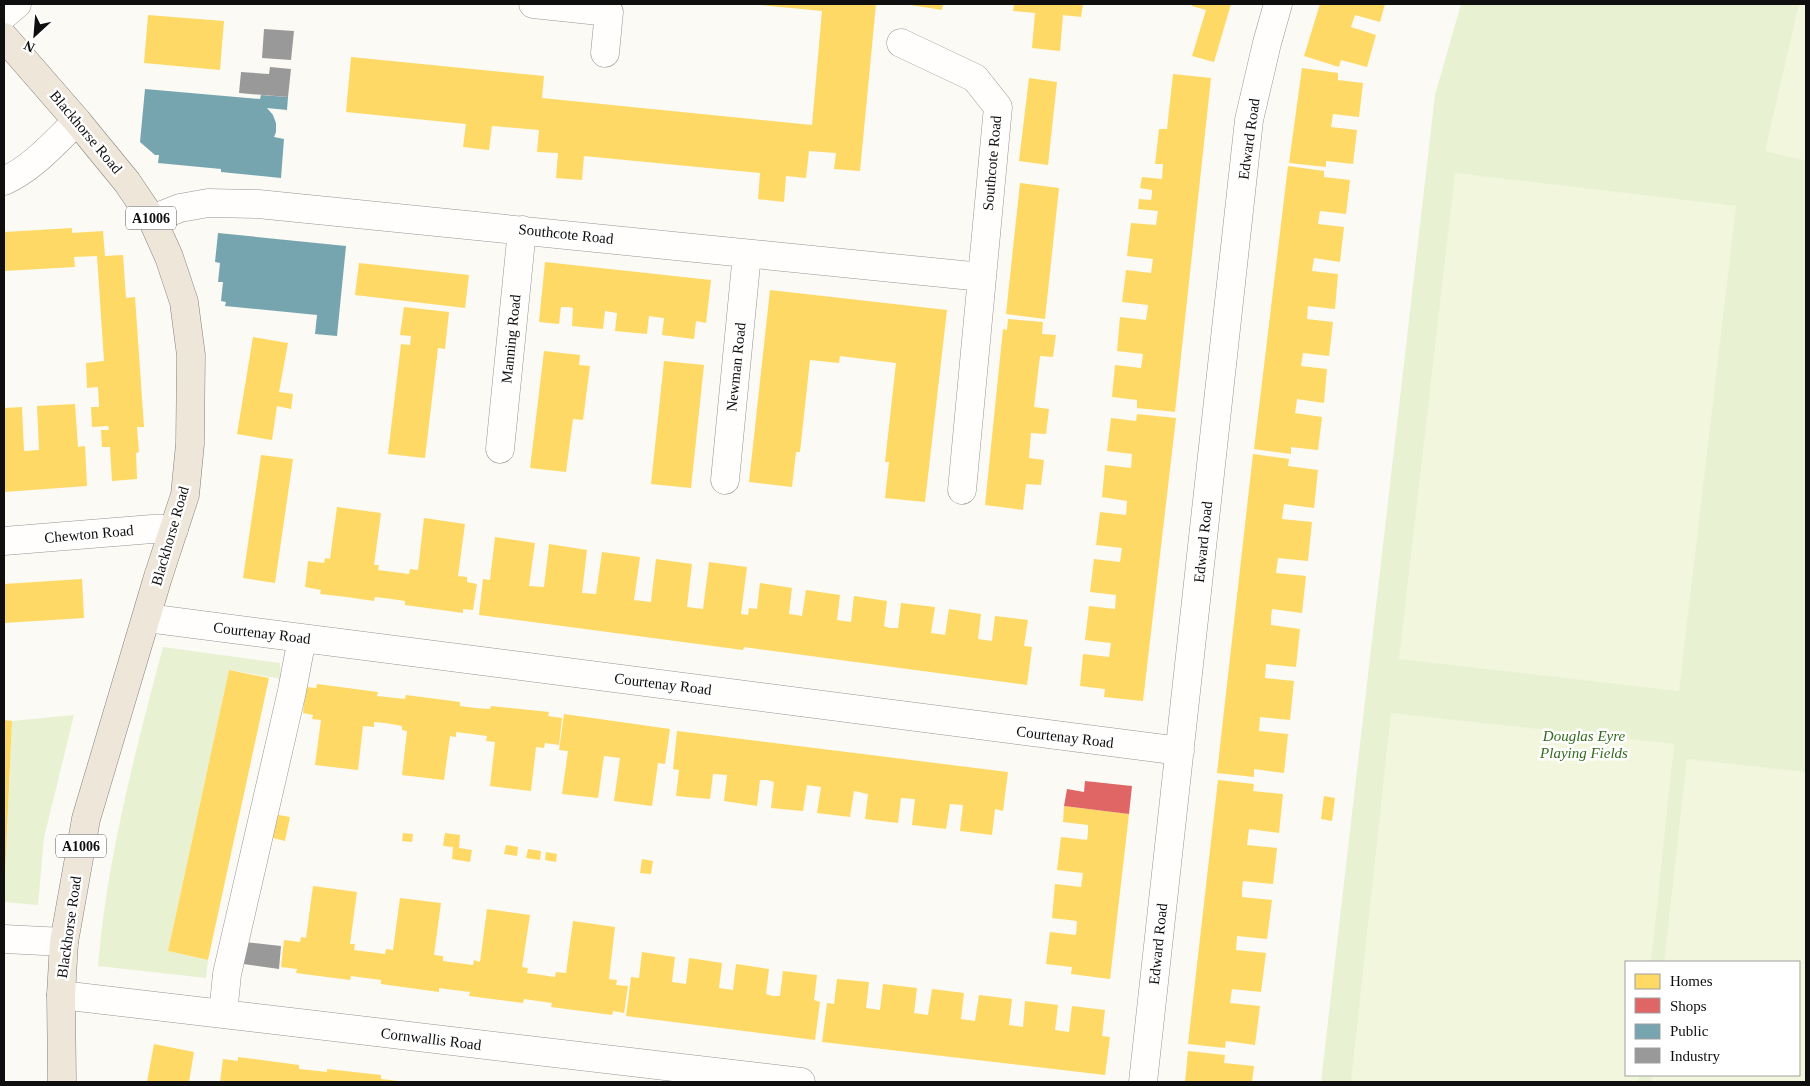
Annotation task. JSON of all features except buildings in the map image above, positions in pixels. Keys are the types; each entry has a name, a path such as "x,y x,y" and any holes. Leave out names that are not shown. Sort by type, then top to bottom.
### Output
{"main road":[{"name":"Blackhorse Road","path":"4,37 127,182 152,219 184,302 191,355 192,409 185,495 86,818 64,942 61,995 62,1082"}],"street":[{"path":"4,15 17,4"},
{"path":"534,4 609,12 605,53"},
{"name":"Edward Road","path":"1143,1082 1250,120 1267,42 1278,4"},
{"name":"Southcote Road","path":"901,43 975,78 998,107 962,490"},
{"path":"4,181 23,172 77,121"},
{"name":"Southcote Road","path":"152,219 180,208 208,203 258,204 982,277"},
{"name":"Manning Road","path":"500,449 522,230"},
{"name":"Newman Road","path":"725,480 747,254"},
{"name":"Chewton Road","path":"4,541 152,529 174,529"},
{"name":"Courtenay Road","path":"147,618 1180,751"},
{"path":"223,1014 227,974 292,691 302,638"},
{"path":"4,939 64,942"},
{"name":"Cornwallis Road","path":"61,995 801,1082"}],"green space":[{"name":"Douglas Eyre Playing Fields","path":"1461,4 1806,4 1806,1082 1321,1082 1435,95"},
{"path":"1799,4 1806,4 1806,161 1765,151"},
{"path":"1455,173 1736,206 1679,691 1399,659"},
{"path":"163,647 280,663 281,679 229,670 168,951 208,960 206,978 98,966 108,885 123,805"},
{"path":"1391,713 1674,744 1651,961 1625,961 1625,1076 1639,1076 1638,1082 1351,1082"},
{"path":"74,715 44,838 38,905 4,902 12,721"},
{"path":"1687,759 1806,772 1806,1082 1651,1082 1652,1076 1800,1076 1800,961 1664,961"}]}
